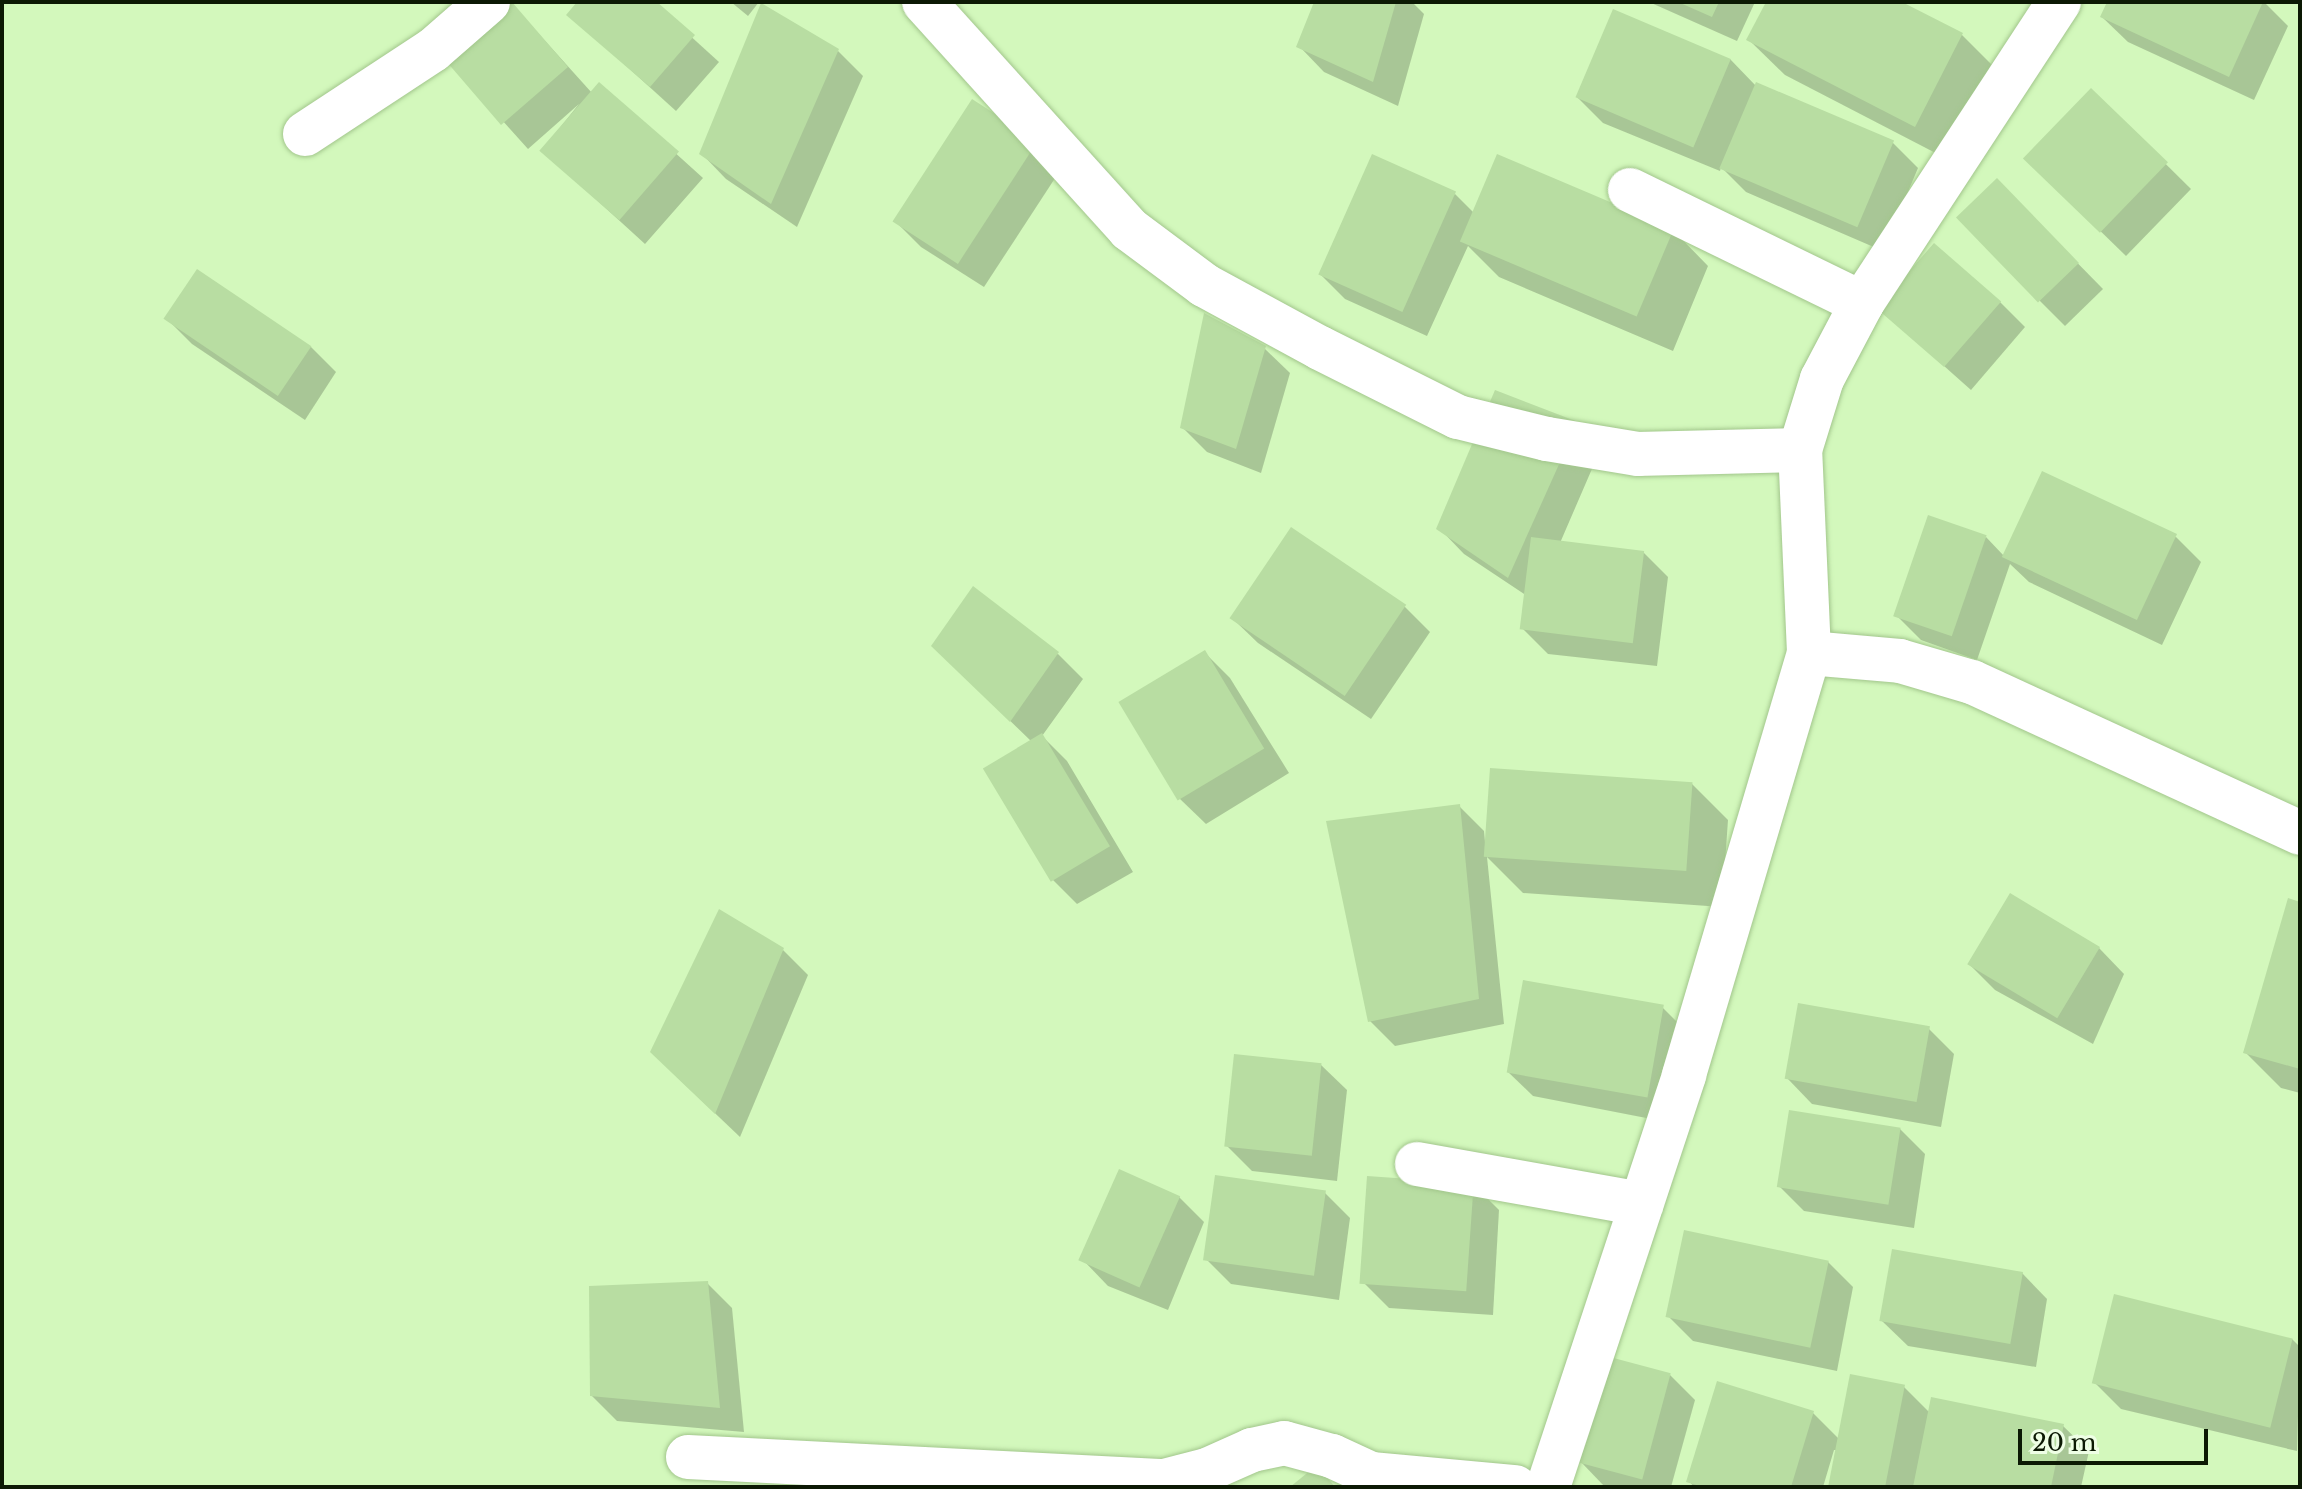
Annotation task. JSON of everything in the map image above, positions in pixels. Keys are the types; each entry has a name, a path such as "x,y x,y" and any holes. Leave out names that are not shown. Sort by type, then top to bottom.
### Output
{"street":[{"path":"305,134 433,50 488,2"},
{"path":"924,2 1129,229 1204,285 1320,348 1458,417 1547,439 1638,454 1800,450"},
{"path":"1548,1487 1684,1075 1809,653 1800,450 1822,379 1862,303 2059,2"},
{"path":"1630,190 1862,303"},
{"path":"1809,653 1900,661 1972,682 2300,833"},
{"path":"1417,1164 1641,1204"},
{"path":"688,1457 1164,1481 1207,1470 1252,1450 1284,1443 1332,1456 1371,1474 1515,1487"}],"building":[{"path":"500,2 512,2 568,67 501,125 440,54"},
{"path":"577,2 657,2 695,35 650,87 566,15"},
{"path":"1314,2 1396,2 1373,82 1296,47"},
{"path":"1678,2 1719,2 1712,17"},
{"path":"1766,2 1902,2 1963,33 1915,127 1746,40"},
{"path":"2107,2 2263,2 2229,77 2100,17"},
{"path":"761,3 839,49 771,204 699,154"},
{"path":"1613,9 1731,59 1693,147 1575,97"},
{"path":"599,82 679,152 619,220 539,151"},
{"path":"1756,82 1894,141 1857,227 1719,169"},
{"path":"2091,88 2168,162 2100,233 2023,158"},
{"path":"972,99 1037,141 958,264 892,221"},
{"path":"1372,154 1456,191 1402,312 1318,275"},
{"path":"1497,154 1674,229 1637,316 1460,241"},
{"path":"1997,178 2079,263 2038,302 1956,218"},
{"path":"1934,243 2001,301 1944,367 1877,309"},
{"path":"197,269 311,346 278,396 163,319"},
{"path":"1204,313 1266,346 1236,449 1180,428"},
{"path":"1495,390 1578,422 1508,578 1436,529"},
{"path":"2042,471 2177,534 2137,620 2002,557"},
{"path":"1928,515 1987,535 1952,636 1893,616"},
{"path":"1291,527 1406,605 1345,696 1229,618"},
{"path":"1531,537 1644,551 1633,643 1520,629"},
{"path":"973,586 1059,652 1010,722 931,646"},
{"path":"1205,650 1264,749 1178,801 1118,702"},
{"path":"1042,733 1110,846 1051,882 983,769"},
{"path":"1490,768 1693,782 1686,871 1484,857"},
{"path":"1460,804 1479,999 1368,1022 1326,821"},
{"path":"2010,893 2100,947 2057,1018 1967,964"},
{"path":"2288,898 2300,902 2300,1069 2243,1053"},
{"path":"719,909 784,948 715,1114 650,1052"},
{"path":"1523,980 1664,1005 1648,1097 1507,1073"},
{"path":"1798,1003 1930,1026 1917,1102 1785,1079"},
{"path":"1234,1054 1322,1063 1312,1156 1224,1146"},
{"path":"1789,1110 1901,1128 1888,1205 1777,1187"},
{"path":"1119,1169 1180,1196 1140,1288 1078,1260"},
{"path":"1215,1175 1326,1191 1314,1276 1203,1260"},
{"path":"1367,1176 1474,1183 1466,1291 1359,1284"},
{"path":"1684,1230 1829,1261 1810,1348 1665,1317"},
{"path":"1892,1249 2023,1272 2010,1344 1879,1321"},
{"path":"708,1281 720,1408 590,1396 589,1286"},
{"path":"2114,1294 2293,1339 2270,1428 2092,1383"},
{"path":"1606,1356 1671,1373 1642,1480 1578,1462"},
{"path":"1850,1374 1905,1385 1885,1487 1828,1487"},
{"path":"1717,1381 1814,1411 1791,1487 1703,1487 1686,1482"},
{"path":"1931,1397 2064,1424 2051,1487 1913,1487"},
{"path":"1317,1465 1335,1487 1290,1487"}]}
